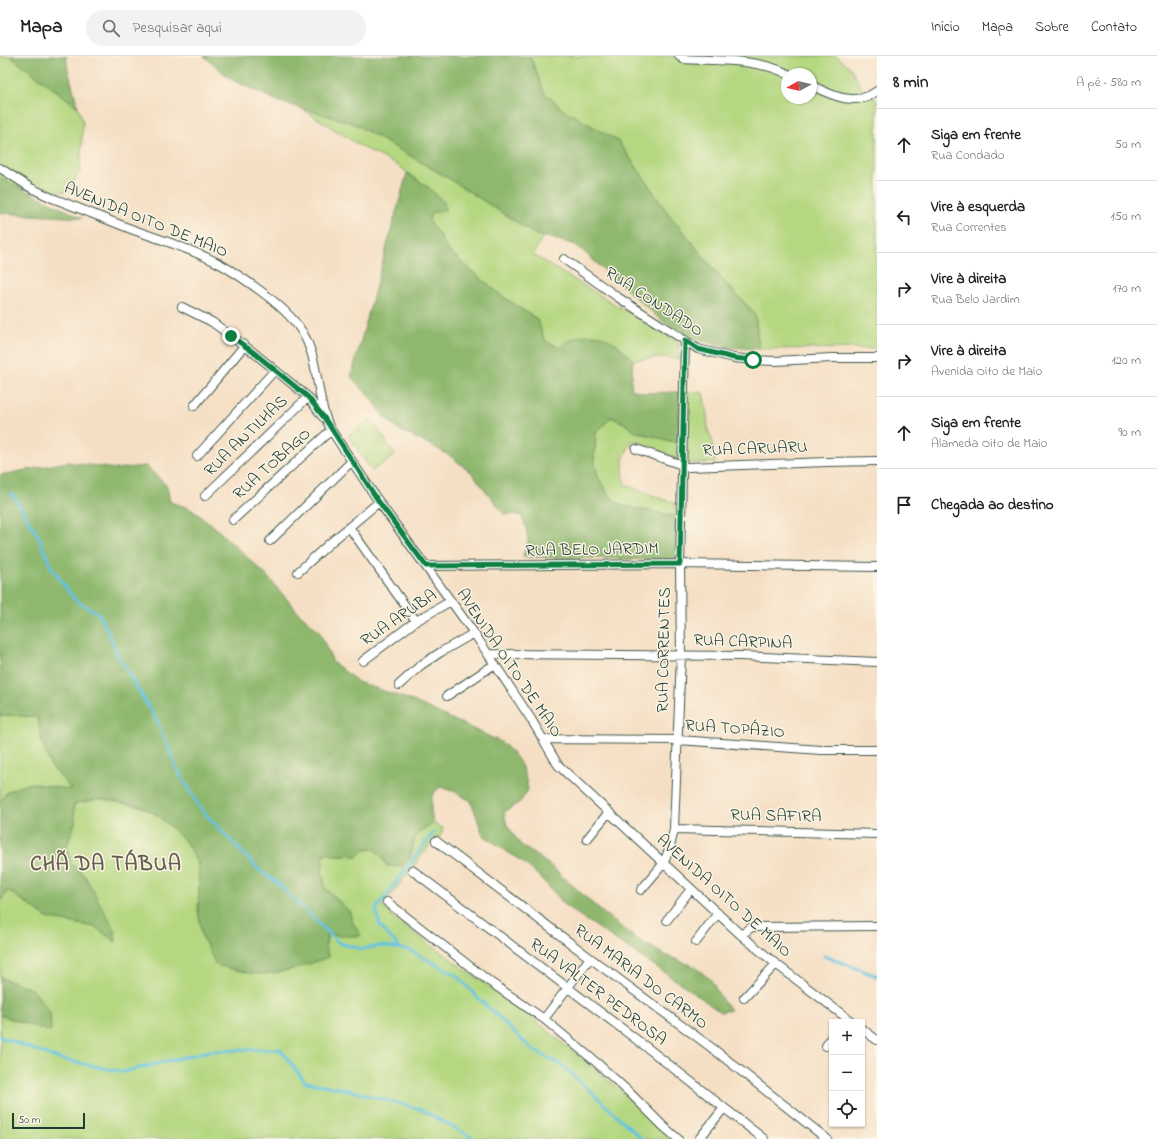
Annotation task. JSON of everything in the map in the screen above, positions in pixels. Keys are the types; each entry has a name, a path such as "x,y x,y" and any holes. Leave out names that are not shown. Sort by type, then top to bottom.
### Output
{"street":[{"path":"681,58 755,63 781,71"},
{"path":"817,88 834,96 853,100 865,98 877,91"},
{"name":"AVENIDA OITO DE MAIO","path":"0,168 31,188 52,198 179,246 216,262 246,280 286,312 305,337 315,368 325,419 331,430 379,502 474,633 543,738 558,764 691,890 741,935 842,1019"},
{"name":"RUA CONDADO","path":"564,259 619,298 698,349 734,358 753,360 775,361 831,358 877,358"},
{"path":"182,307 212,322 275,370 308,397 325,419"},
{"name":"RUA CORRENTES","path":"664,863 674,829 678,740 681,655 681,464 685,340"},
{"path":"194,406 244,346"},
{"path":"197,456 275,370"},
{"name":"RUA ANTILHAS","path":"205,496 308,397"},
{"name":"RUA TOBAGO","path":"233,520 331,430"},
{"name":"RUA CARUARU","path":"636,449 688,467 877,461"},
{"path":"270,541 352,461"},
{"path":"298,572 379,502"},
{"path":"349,527 416,621"},
{"name":"RUA BELO JARDIM","path":"426,566 680,564 877,567"},
{"name":"RUA ARUBA","path":"364,661 416,621 451,601"},
{"path":"399,685 421,665 474,633"},
{"name":"RUA CARPINA","path":"488,654 739,656 877,662"},
{"path":"447,696 495,664"},
{"name":"RUA TOPÁZIO","path":"543,738 678,740 821,750 877,750"},
{"path":"587,839 609,812"},
{"name":"RUA SAFIRA","path":"674,829 877,834"},
{"name":"RUA MARIA DO CARMO","path":"436,841 712,1048 828,1139"},
{"path":"640,890 664,863"},
{"name":"RUA VALTER PEDROSA","path":"412,870 764,1139"},
{"path":"667,920 691,890"},
{"path":"387,902 490,982 544,1019 630,1093 662,1126 678,1139"},
{"path":"696,942 718,914"},
{"path":"741,935 752,927 877,926"},
{"path":"544,1019 590,958"},
{"path":"744,998 776,964"},
{"path":"865,1031 877,1040"},
{"path":"826,1046 829,1041"},
{"path":"699,1139 724,1108"}],"green space":[{"path":"0,56 10,56 78,107 83,123 80,172 67,192 20,188 0,178"},
{"path":"10,56 66,56 68,70 78,107"},
{"path":"204,56 530,56 544,92 562,109 618,141 668,213 720,277 755,314 759,349 725,347 686,336 661,320 576,245 535,234 445,176 353,123 280,102 232,80"},
{"path":"530,56 836,56 851,68 862,89 877,100 877,348 759,349 755,314 720,277 668,213 618,141 562,109 543,92"},
{"path":"301,108 353,123 445,176 535,234 543,236 533,255 679,343 679,360 664,357 633,360 616,343 581,336 559,347 545,341 537,319 503,297 448,251 429,221 431,213 429,188 397,165 364,148"},
{"path":"407,173 429,188 444,202 445,211 431,213 429,221 448,251 503,297 537,319 545,341 559,347 570,340 579,337 590,335 604,337 616,344 633,360 631,389 644,393 680,392 678,443 634,431 624,423 611,417 596,433 594,460 598,477 608,495 622,506 675,516 676,560 523,557 528,541 526,527 521,515 504,514 471,472 453,458 433,446 399,430 383,416 373,400 351,377"},
{"path":"0,178 82,218 0,213"},
{"path":"680,392 703,393 707,413 708,430 712,440 715,463 688,463 637,441 631,442 623,459 624,484 676,503 675,516 622,506 609,495 598,477 594,460 596,433 611,417 624,423 634,431 678,443"},
{"path":"371,419 395,455 372,471 348,435"},
{"path":"68,462 115,469 146,466 167,486 170,502 189,508 210,523 265,574 298,612 319,631 333,662 358,682 413,701 501,742 513,753 520,763 528,790 520,802 504,812 507,825 521,845 551,866 602,912 635,938 665,955 695,967 711,980 722,1000 731,1010 720,1012 689,989 567,907 540,877 524,863 483,835 471,801 455,792 440,787 432,795 431,809 433,823 418,833 414,839 410,858 402,867 387,866 382,857 373,848 366,849 357,856 324,854 322,871 325,888 349,911 353,923 361,936 341,936 328,933 325,947 329,957 295,968 268,974 259,974 243,972 216,965 202,936 198,911 198,863 185,841 159,816 140,806 100,799 74,804 75,823 67,846 70,863 85,876 115,931 116,942 95,927 47,918 8,890 0,903 0,801 8,791 30,783 72,790 51,766 41,739 38,717 9,715 0,716 0,475"},
{"path":"9,715 38,717 41,739 51,766 73,790 0,801 0,716"},
{"path":"100,799 139,806 148,810 174,828 181,836 188,845 197,862 199,872 198,911 329,957 325,947 328,933 341,936 360,935 353,923 349,911 325,888 322,871 324,854 357,856 366,849 374,847 387,866 414,843 414,839 423,829 433,823 443,828 439,838 436,837 382,907 386,909 395,919 530,1016 637,1104 671,1139 0,1139 0,1015 20,1022 10,981 0,977 0,903 8,890 47,918 95,927 116,941 85,876 70,863 67,846 75,823 74,803"},
{"path":"0,977 33,990 50,1012 51,1032 0,1015"}],"waterway":[{"path":"12,494 39,537 51,567 75,600 98,613 108,631 118,656 157,721 176,767 201,809 258,869 276,882 339,943 362,949 381,946 409,950 458,976 475,995 533,1050 563,1066 642,1139"},
{"path":"401,949 380,926 376,909 433,833"},
{"path":"824,956 877,976"},
{"path":"0,1037 60,1059 123,1072 210,1051 280,1049 305,1082 344,1089 420,1109 475,1139"}],"district":[{"name":"CHÃ DA TÁBUA","path":"106,865"}],"route":[{"path":"231,336 308,397 325,419 379,502 426,566 680,564 681,464 685,340 698,349 734,358 753,360"}]}
